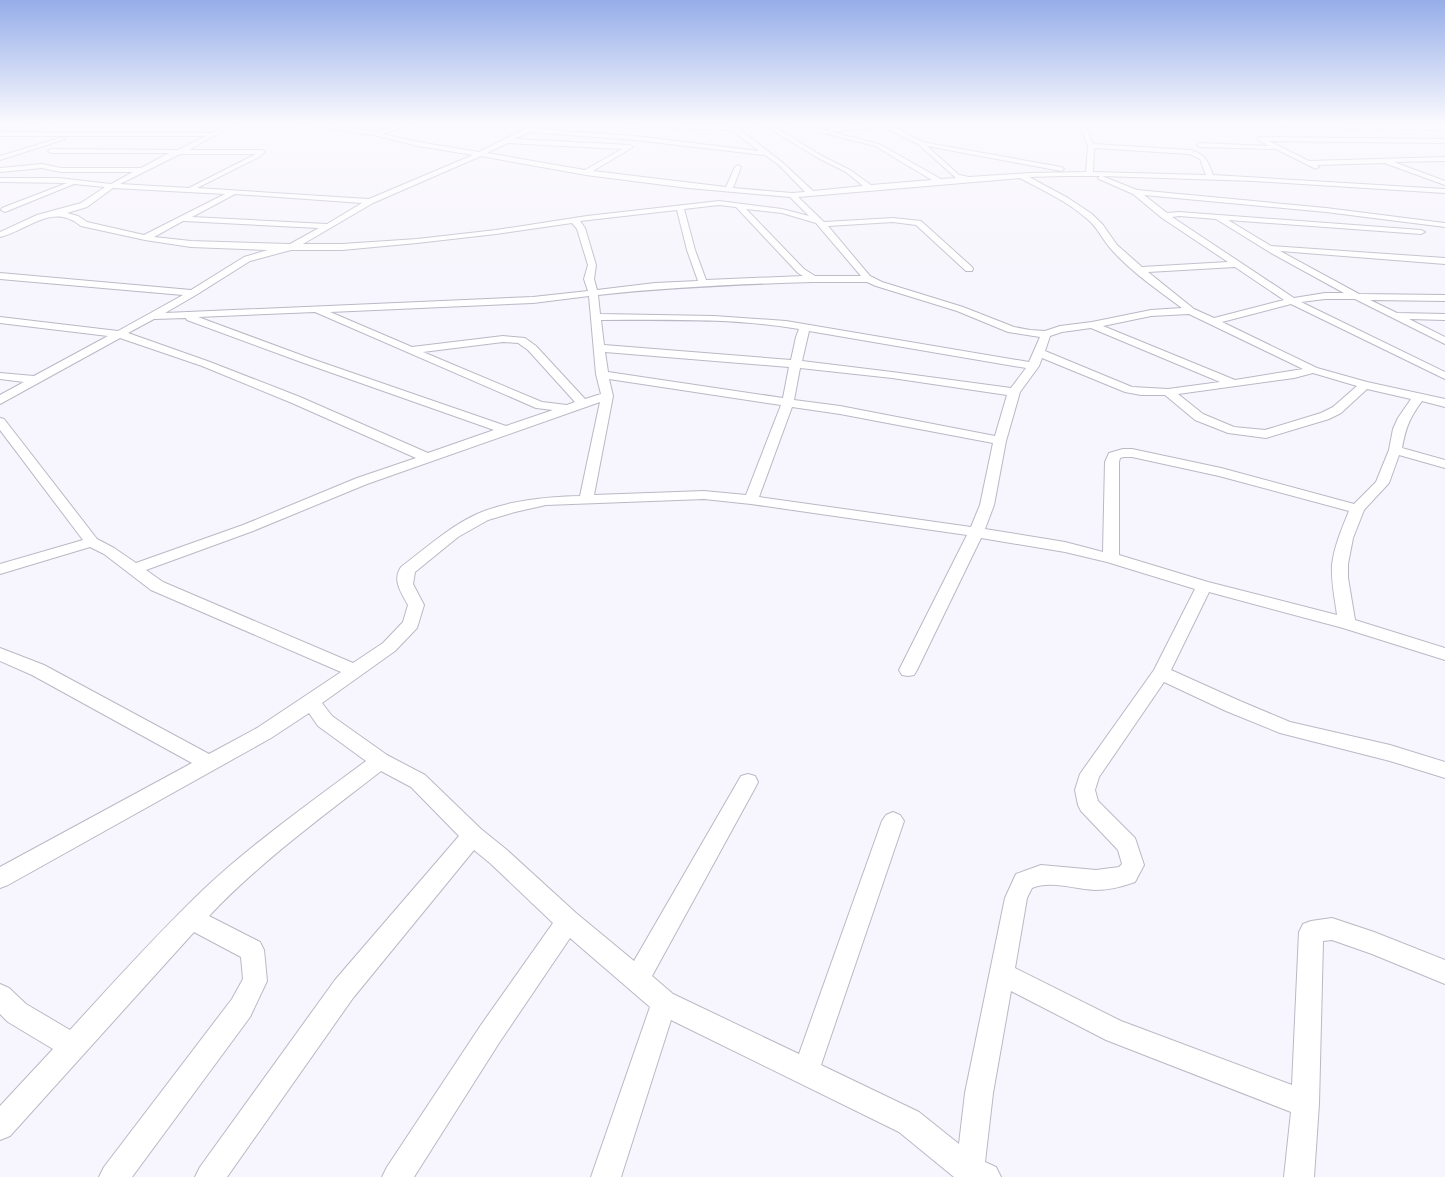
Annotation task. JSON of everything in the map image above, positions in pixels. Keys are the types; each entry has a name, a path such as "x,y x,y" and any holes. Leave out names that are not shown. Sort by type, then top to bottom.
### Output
{"street":[{"path":"0,235 26,223 84,205 112,186 130,177"},
{"path":"191,189 215,177"},
{"path":"0,400 153,316 247,259 268,252 296,246 370,201 426,177"},
{"path":"619,177 729,190 792,195 941,182 960,178 973,180 1018,177 1065,200 1089,216 1100,227 1114,247 1191,312 1313,370 1365,385 1445,403"},
{"path":"729,190 734,177"},
{"path":"795,177 811,193"},
{"path":"856,177 870,188"},
{"path":"932,177 941,182"},
{"path":"1097,177 1136,192 1326,210 1445,225"},
{"path":"1168,177 1445,191"},
{"path":"1428,177 1445,183"},
{"path":"1335,178 1349,185"},
{"path":"0,180 58,180 112,186 191,189 370,201"},
{"path":"0,186 33,180"},
{"path":"3,209 75,183"},
{"path":"145,238 234,192"},
{"path":"1136,192 1165,216 1292,301 1445,376"},
{"path":"3,209 58,213 74,217 84,224 145,238 191,244 342,247 375,246 496,232 574,220 680,208 778,194"},
{"path":"792,195 820,223 870,279 879,284 960,309 1012,330 1046,334 1060,329 1092,325 1151,313 1191,312"},
{"path":"719,203 782,211 820,223 893,220 918,223 969,269"},
{"path":"738,205 801,271 813,278"},
{"path":"680,208 691,250 703,283"},
{"path":"1158,210 1179,214 1430,233"},
{"path":"1165,216 1179,214"},
{"path":"1216,217 1267,248 1394,316 1444,340"},
{"path":"184,219 328,226"},
{"path":"574,220 581,228 592,265 589,279 593,293 604,385 586,498"},
{"path":"1267,248 1445,262"},
{"path":"1140,270 1236,264"},
{"path":"0,276 193,293"},
{"path":"153,316 533,300 703,283 813,278 870,279"},
{"path":"1212,322 1292,301 1325,296 1445,298"},
{"path":"315,308 411,350 540,412"},
{"path":"184,315 305,360 506,430"},
{"path":"1394,316 1445,317"},
{"path":"595,317 700,317 750,320 1033,366"},
{"path":"0,320 120,334 206,364 296,400 428,458"},
{"path":"1092,325 1234,384"},
{"path":"751,500 788,401 801,337 806,328"},
{"path":"908,670 976,533 987,505 1000,441 1014,392 1033,366 1046,334"},
{"path":"411,350 503,339 521,340 532,348 583,403"},
{"path":"599,348 796,364 892,375 1014,392"},
{"path":"1038,352 1129,390 1141,392 1168,392 1234,384 1313,370"},
{"path":"0,376 36,380"},
{"path":"134,569 248,528 362,481 506,430 540,412 570,408 583,403 604,385 640,380 788,401 1000,441"},
{"path":"1168,392 1200,417 1232,430 1266,434 1325,416 1337,410 1365,385"},
{"path":"0,386 24,386"},
{"path":"1347,623 1340,578 1340,564 1346,538 1357,509 1382,483 1395,450 1399,428 1418,398"},
{"path":"0,422 92,542 109,551 157,586 355,671"},
{"path":"1395,450 1445,464"},
{"path":"1111,558 1112,462 1114,456 1123,453 1132,453 1221,472 1357,509"},
{"path":"0,878 264,733 311,702 389,647 411,624 416,605 405,584 407,570 453,534 483,517 512,508 546,501 586,498 704,495 925,524 976,533 986,533 1065,547 1111,558 1204,586 1347,623 1445,654"},
{"path":"0,569 92,542"},
{"path":"975,1175 979,1092 1016,898 1024,881 1040,875 1074,879 1118,879 1127,875 1133,865 1127,845 1088,805 1085,790 1090,774 1161,673 1204,586"},
{"path":"0,654 38,670 209,763"},
{"path":"1161,673 1233,706 1287,728 1390,753 1445,770"},
{"path":"311,702 325,720 380,761 418,781 473,836 499,857 568,921 664,1003 909,1122 975,1175"},
{"path":"0,1126 213,896 276,841 380,761"},
{"path":"637,979 748,782"},
{"path":"806,1071 893,821"},
{"path":"210,1177 344,989 473,836"},
{"path":"114,1177 241,1008 255,981 252,950 191,919"},
{"path":"397,1177 490,1034 568,921"},
{"path":"1299,1177 1305,1104 1311,932 1332,929 1374,943 1445,972"},
{"path":"1002,974 1115,1031 1305,1104"},
{"path":"0,997 17,1013 73,1046"},
{"path":"606,1177 664,1003"}]}
